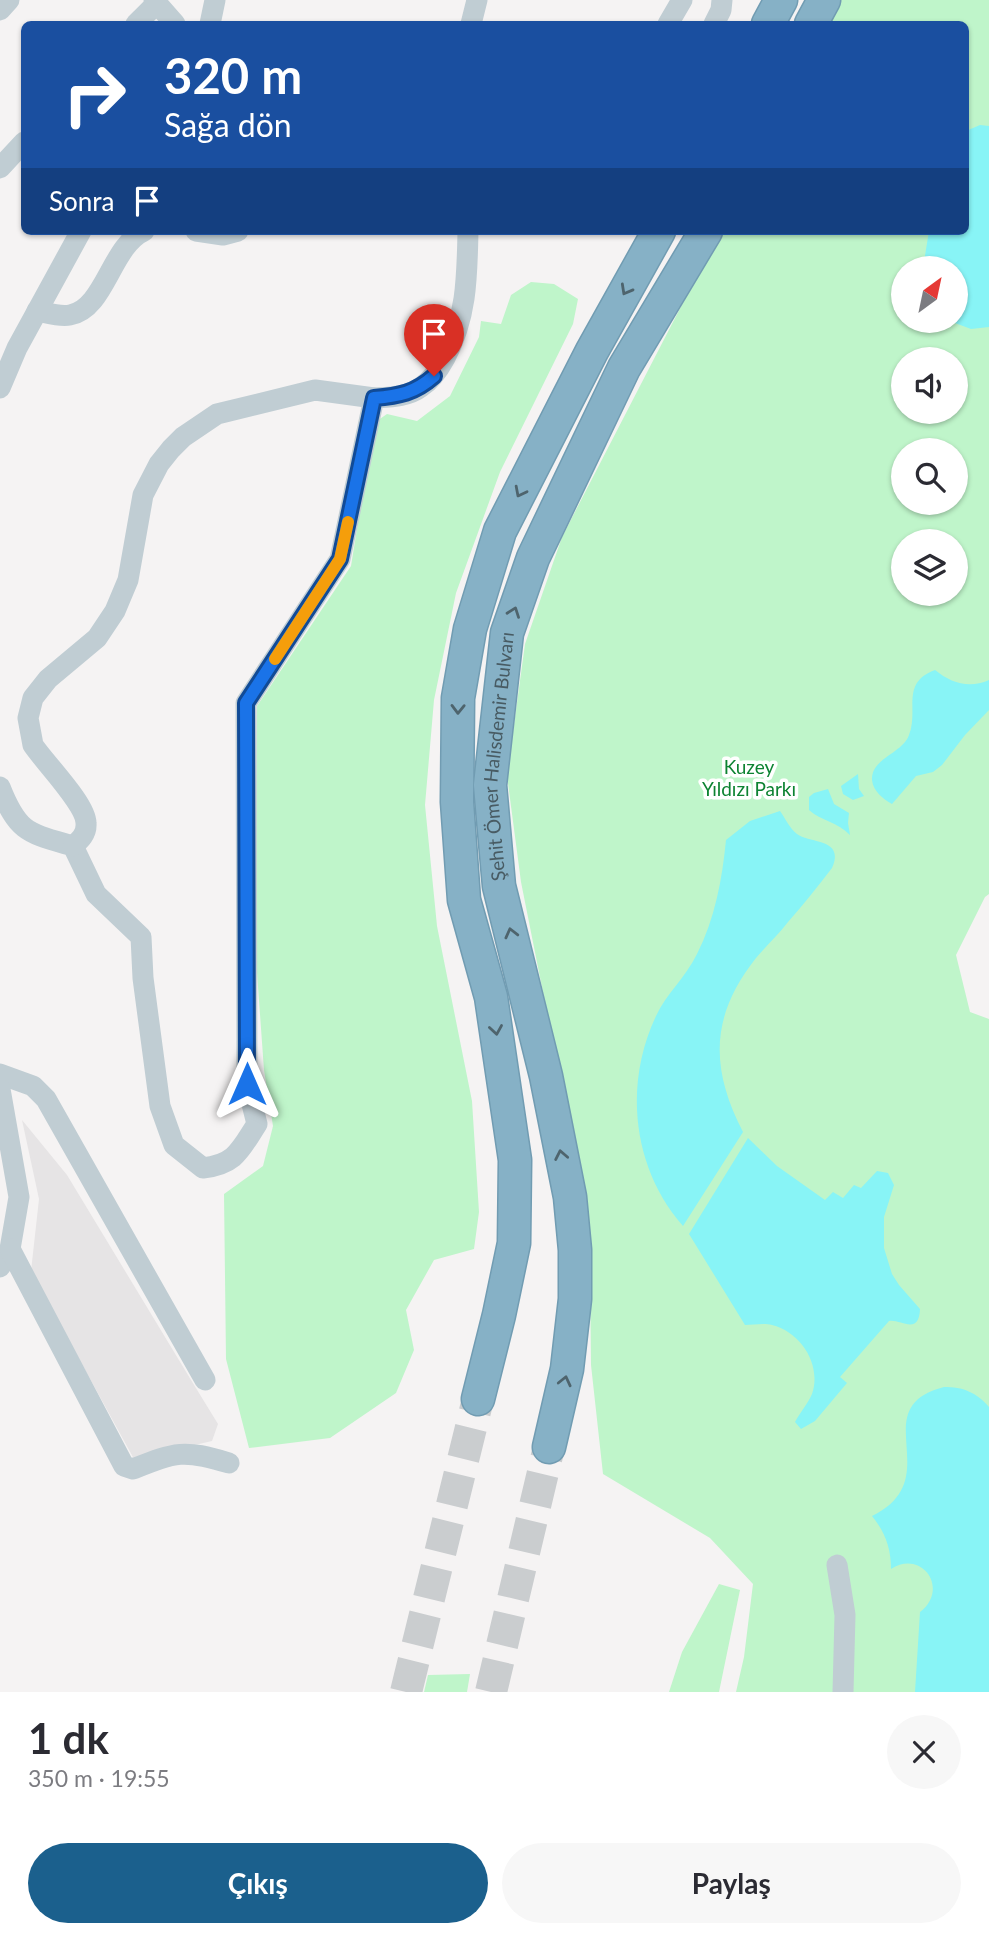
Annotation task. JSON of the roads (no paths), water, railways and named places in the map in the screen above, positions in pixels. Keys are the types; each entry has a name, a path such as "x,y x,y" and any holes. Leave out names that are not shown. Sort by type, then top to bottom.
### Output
{"highway":[{"path":"770,21 781,0"},
{"path":"813,21 824,0"},
{"name":"Şehit Ömer Halisdemir Bulvarı","path":"478,1399 514,1243 515,1160 491,997 464,900 457,802 458,698 470,629 500,531 592,351 657,235"},
{"name":"Şehit Ömer Halisdemir Bulvarı","path":"550,1447 567,1369 575,1299 575,1250 570,1198 546,1076 499,886 490,785 507,633 534,558 624,368 704,235"}],"street":[{"path":"0,10 9,0"},
{"path":"211,21 215,0"},
{"path":"472,21 477,0"},
{"path":"670,21 682,0"},
{"path":"716,21 722,9 722,0"},
{"path":"139,21 155,2 172,21"},
{"path":"0,168 21,145"},
{"path":"0,388 17,348 79,235"},
{"path":"37,311 60,316 81,311 90,303 123,250 138,235"},
{"path":"73,846 82,839 85,832 85,814 33,745 29,732 29,709 39,688 86,649 115,611 128,580 143,495 159,464 183,437 217,414 315,390 374,398 409,394 421,387 434,376 452,343 465,302 468,235"},
{"path":"0,787 11,813 25,830 73,846 96,894 141,937 143,978 160,1106 174,1145 203,1168 224,1165 240,1151 257,1124 247,1084 246,703 340,559 374,398"},
{"path":"0,1074 33,1086 46,1100 205,1380"},
{"path":"0,1089 19,1197 5,1258 124,1466 133,1469 166,1456 188,1452 229,1463"},
{"path":"837,1565 845,1615 843,1692"}],"water":[{"path":"980,125 989,126 989,327 968,328 968,256 925,256 928,235 969,235 969,130"},
{"path":"935,670 960,683 974,684 989,680 989,710 942,765 933,772 916,776 892,804 874,788 873,773 876,766 900,747 909,735 914,690 924,676"},
{"path":"858,774 859,789 864,796 853,800 843,794 841,786"},
{"path":"828,789 834,804 849,813 850,835 809,810 809,797"},
{"path":"780,811 794,832 830,847 835,858 832,868 821,882 756,958 730,1001 723,1022 720,1064 732,1109 743,1132 683,1226 653,1179 644,1153 638,1126 639,1070 656,1016 692,962 709,927 717,898 726,840 750,821"},
{"path":"748,1138 777,1166 825,1200 833,1192 843,1198 854,1185 861,1188 877,1171 888,1173 894,1185 884,1217 884,1248 892,1274 920,1309 919,1317 913,1324 889,1321 840,1377 847,1383 815,1421 801,1429 795,1422 812,1394 814,1383 814,1372 807,1351 800,1342 782,1329 769,1324 745,1325 689,1234"},
{"path":"944,1387 969,1391 989,1407 989,1692 915,1692 920,1612 929,1603 932,1583 922,1568 913,1564 902,1564 891,1569 886,1541 872,1516 894,1500 904,1483 909,1411 921,1397"}],"tunnel":[{"path":"406,1692 478,1399"},
{"path":"491,1692 549,1447"}],"park label":[{"name":"Kuzey Yıldızı Parkı","path":"749,778"}]}
